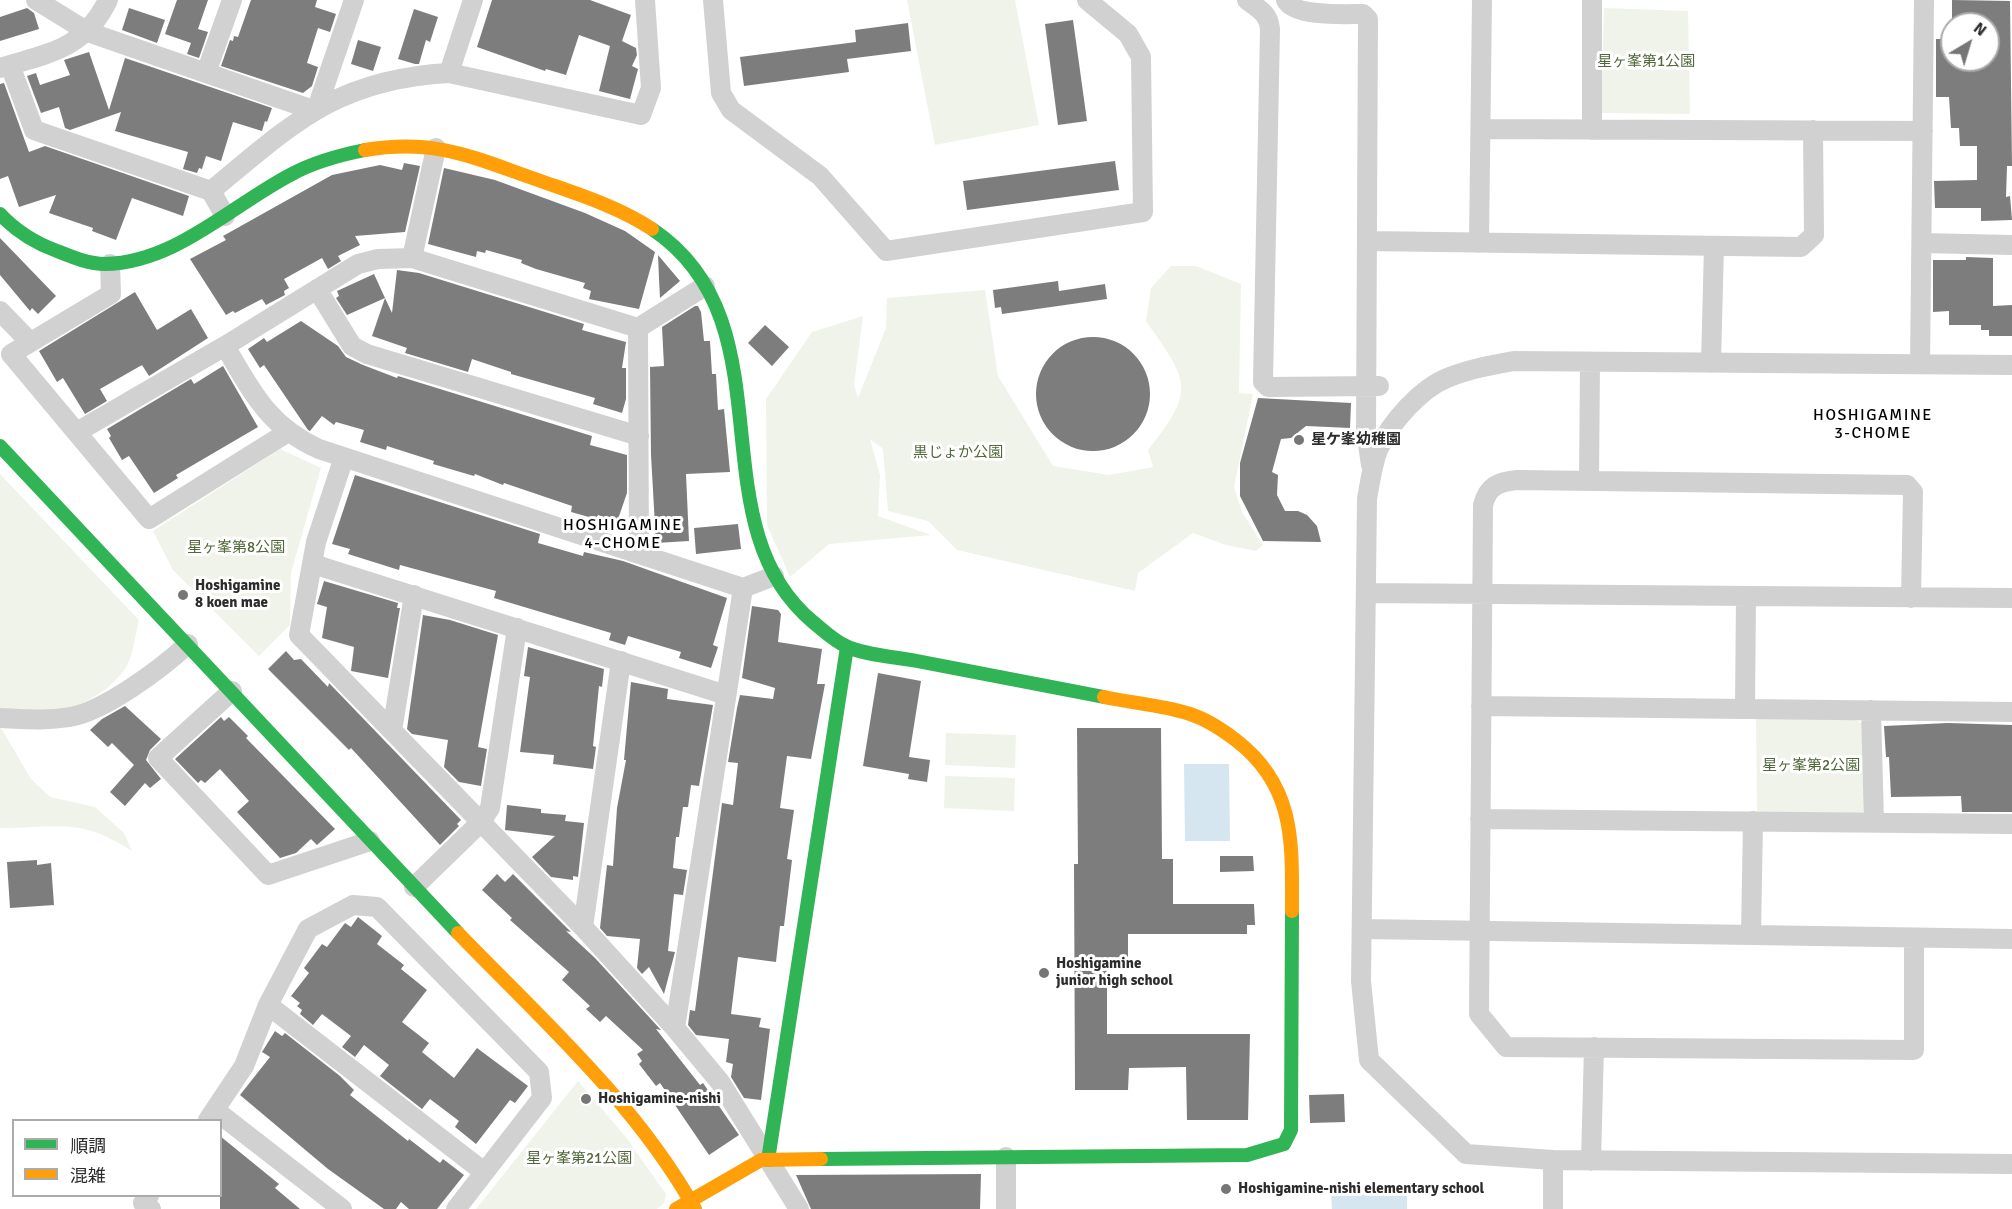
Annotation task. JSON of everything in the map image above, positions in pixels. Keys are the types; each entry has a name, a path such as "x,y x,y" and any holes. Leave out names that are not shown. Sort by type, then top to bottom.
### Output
{"street":[{"path":"36,0 88,32 315,109"},
{"path":"108,0 88,32 65,46 5,67 34,130 211,191 225,216"},
{"path":"206,73 232,0"},
{"path":"315,109 354,0"},
{"path":"449,73 473,0"},
{"path":"211,191 292,123 315,109 369,85 418,75 449,73 641,115 651,88 645,0"},
{"path":"712,0 721,93 724,101 731,110 820,177 886,251 1143,212 1141,57 1128,34 1087,0"},
{"path":"1247,0 1263,12 1269,20 1270,29 1263,382 1268,387 1373,386"},
{"path":"1286,0 1288,5 1301,11 1363,14 1368,19 1367,242 1373,386 1366,431 1371,471"},
{"path":"1479,243 1482,0"},
{"path":"1592,0 1592,130"},
{"path":"1920,364 1924,0"},
{"path":"1481,129 1923,131"},
{"path":"1367,242 1801,247 1814,235 1813,130"},
{"path":"0,214 27,238 48,248 77,259 110,264 152,255 225,216 294,173 329,160 398,146 460,152 614,206 649,225 675,246 705,286 724,323 734,362 753,526 774,576 800,610 819,629 847,647 1190,714 1223,729 1243,742 1265,766 1290,817 1291,1130 1284,1144 1247,1155 761,1160 693,1204 676,1209"},
{"path":"412,258 436,148"},
{"path":"1922,243 2012,245"},
{"path":"1711,363 1714,246"},
{"path":"77,432 225,346 358,264 378,259 412,258 638,328 705,286"},
{"path":"110,264 111,294 11,354 149,519 288,432"},
{"path":"317,289 352,346 368,354 639,436"},
{"path":"0,311 30,342"},
{"path":"638,328 639,554"},
{"path":"225,346 257,401 268,415 288,432 311,446 743,588 774,576"},
{"path":"2012,365 1514,361 1482,367 1446,378 1427,390 1408,408 1379,448 1371,471 1367,499 1361,981 1369,1060 1466,1154 1554,1161 2012,1164"},
{"path":"1589,481 1590,362"},
{"path":"0,446 188,644 370,841 605,1085 693,1204"},
{"path":"344,457 316,542 299,635 583,927 675,1028 720,1082 799,1209"},
{"path":"1911,598 1913,492 1907,485 1516,480 1493,486 1486,494 1483,504 1479,1014 1506,1047 1914,1050 1914,938"},
{"path":"312,564 726,694"},
{"path":"675,1028 743,588"},
{"path":"1366,593 2012,598"},
{"path":"392,731 414,595"},
{"path":"1745,709 1746,596"},
{"path":"414,887 480,823 490,808 517,628"},
{"path":"0,718 45,720 73,717 100,707 170,661 188,644"},
{"path":"768,1160 847,647"},
{"path":"583,927 621,661"},
{"path":"232,691 158,758 268,875 370,841"},
{"path":"1481,706 2012,712"},
{"path":"1871,710 1874,822"},
{"path":"1480,819 2012,824"},
{"path":"1751,935 1753,821"},
{"path":"212,1116 244,1066 268,1005 308,929 352,905 377,907 539,1072 542,1098 456,1209"},
{"path":"1362,929 2012,939"},
{"path":"268,1005 484,1172"},
{"path":"1590,1161 1594,1047"},
{"path":"222,1123 342,1209"},
{"path":"1006,1157 1006,1209"},
{"path":"1553,1209 1554,1161"},
{"path":"148,1197 143,1203 151,1209"}],"green space":[{"path":"907,0 1015,0 1039,125 935,145"},
{"name":"星ヶ峯第1公園","path":"1604,8 1688,11 1690,114 1601,113"},
{"name":"黒じょか公園","path":"1171,266 1196,266 1241,284 1239,393 1253,394 1234,487 1242,512 1263,545 1256,551 1226,545 1193,533 1138,573 1135,591 957,550 928,521 888,511 883,449 870,439 880,475 878,516 931,535 829,544 790,577 767,525 766,399 812,332 863,316 854,385 858,398 886,328 887,298 985,290 998,376 1053,466 1109,475 1153,467 1148,450 1174,413 1180,398 1181,385 1178,372 1146,321 1151,288"},
{"name":"星ヶ峯第8公園","path":"280,449 321,468 291,573 290,625 259,656 173,570 153,531"},
{"path":"0,474 139,620 128,664 100,693 85,702 52,714 0,726"},
{"name":"星ヶ峯第2公園","path":"1756,718 1855,719 1864,725 1866,806 1862,814 1757,813"},
{"path":"0,726 31,779 50,797 95,807 124,833 132,851 114,840 82,829 54,826 0,828"},
{"path":"946,733 1016,735 1015,768 945,765"},
{"path":"945,776 1015,778 1014,811 944,808"},
{"name":"星ヶ峯第21公園","path":"578,1081 625,1136 666,1194 664,1203 657,1209 476,1209"}],"shaded area":[{"path":"1184,764 1229,764 1230,841 1185,841"},
{"path":"1407,1190 1407,1209 1332,1209 1331,1191"}],"building":[{"path":"177,0 208,0 198,29 208,32 199,58 187,54 191,43 165,34"},
{"path":"251,0 317,0 315,7 336,14 330,32 318,28 307,63 318,67 312,86 303,93 221,66 230,40 233,41 234,36 238,37"},
{"path":"492,0 590,0 631,15 622,41 636,48 637,55 632,66 638,69 630,99 599,91 610,46 579,35 566,75 546,69 545,71 477,47"},
{"path":"1952,0 2010,1 2012,166 2007,166 2006,197 2010,196 2012,220 1981,221 1981,208 1935,208 1934,181 1977,180 1977,146 1960,146 1959,128 1951,128 1949,97 1936,97 1936,39 1940,39 1940,72 2000,72 2000,12 1952,12"},
{"path":"27,8 34,13 39,29 0,41 0,17"},
{"path":"129,8 165,20 157,43 122,30"},
{"path":"414,9 438,17 430,42 426,40 419,64 398,59"},
{"path":"1073,20 1087,121 1058,125 1045,24"},
{"path":"908,23 911,51 847,59 849,72 744,86 740,57 856,42 855,30"},
{"path":"358,40 381,47 373,71 351,64"},
{"path":"89,52 109,110 125,58 272,108 262,131 233,122 221,161 206,156 202,169 199,168 197,173 183,169 188,152 115,131 121,112 70,130 65,128 59,107 41,113 27,76 36,73 40,85 70,75 64,60"},
{"path":"4,83 29,152 45,146 189,196 183,216 132,198 116,240 92,231 93,228 49,213 56,195 19,207 8,176 0,179 0,84"},
{"path":"1115,161 1119,190 967,210 963,181"},
{"path":"404,163 420,166 405,232 355,236 360,245 338,256 341,261 328,269 322,258 284,279 289,288 284,291 285,295 266,305 262,299 235,313 233,311 226,315 190,259 226,240 223,236 332,175 380,165 402,170"},
{"path":"444,168 495,180 585,213 625,231 655,252 639,309 589,299 591,291 583,288 585,283 536,269 521,263 522,260 486,250 485,253 477,251 476,257 428,244"},
{"path":"0,238 56,296 38,314 32,308 30,311 0,275"},
{"path":"658,255 680,281 660,298 659,279"},
{"path":"1966,257 1993,258 1993,306 2012,305 2012,336 1989,336 1989,330 1981,330 1981,325 1949,325 1949,311 1933,312 1933,260 1966,260"},
{"path":"397,270 419,273 584,324 582,330 626,342 622,368 626,368 626,399 622,413 593,404 595,398 511,374 511,372 472,359 468,372 405,353 407,348 372,336 385,298 392,313"},
{"path":"374,274 385,298 347,315 336,298 339,296 337,291"},
{"path":"1058,281 1059,291 1105,284 1107,299 1002,314 1001,307 995,308 993,290"},
{"path":"135,292 157,330 191,309 208,338 149,376 142,365 100,389 107,401 85,414 63,378 57,382 39,351"},
{"path":"698,306 701,312 704,341 710,341 712,374 716,374 718,410 724,409 730,472 686,474 689,541 656,543 651,455 650,367 664,366 662,327"},
{"path":"301,321 338,346 346,357 363,365 397,378 398,376 592,436 590,445 627,455 627,493 617,522 598,515 596,519 571,512 572,506 475,474 474,476 433,464 434,461 387,446 386,450 360,442 364,430 336,422 334,425 322,416 310,431 308,430 264,365 260,368 248,349 264,338 267,342"},
{"path":"765,325 789,347 772,366 748,343"},
{"path":"1093,337 1115,342 1133,354 1145,372 1150,394 1145,416 1133,434 1115,446 1093,451 1071,446 1053,434 1041,416 1036,394 1041,372 1053,354 1071,342"},
{"path":"223,366 258,427 176,475 178,478 154,493 129,456 122,460 109,438 111,436 107,429 191,379 194,384"},
{"path":"1258,398 1351,403 1350,428 1306,426 1291,438 1281,439 1272,472 1278,475 1277,495 1285,511 1298,511 1307,515 1317,526 1321,542 1263,541 1240,496 1240,463"},
{"path":"355,475 540,534 538,543 583,556 584,552 623,561 727,598 713,645 718,647 711,668 679,658 681,652 628,636 625,645 609,640 611,633 494,598 496,591 400,565 399,570 348,554 350,549 332,544"},
{"path":"738,524 741,549 696,554 694,528"},
{"path":"324,581 398,603 397,608 400,608 388,678 351,671 354,647 322,638 327,607 317,604"},
{"path":"752,606 778,610 781,614 778,642 822,649 817,684 825,684 811,759 787,756 780,808 794,810 787,859 792,860 784,926 780,926 776,962 738,957 731,1014 761,1018 759,1027 770,1029 761,1100 744,1098 731,1077 733,1064 726,1062 729,1039 696,1035 688,1025 690,1010 695,1011 722,803 733,805 738,763 728,762 740,695 773,699 775,688 742,678"},
{"path":"423,615 450,620 498,635 478,747 487,749 481,786 459,782 444,767 448,740 412,734 407,729"},
{"path":"528,647 604,669 602,687 599,686 593,769 553,764 554,755 520,752 530,677 524,676"},
{"path":"286,651 294,660 301,659 328,687 329,683 461,820 457,824 459,826 440,845 351,748 349,750 268,669"},
{"path":"878,673 921,681 909,757 930,760 927,782 908,779 909,774 863,766"},
{"path":"631,682 668,689 667,699 713,705 699,786 691,785 688,807 683,807 679,837 676,837 673,868 687,870 683,895 674,894 668,951 675,952 664,994 649,967 642,974 637,968 640,939 607,936 600,928 607,865 613,866 617,808 626,760 624,760"},
{"path":"125,706 161,739 150,750 146,760 161,779 150,788 145,783 125,806 110,792 134,765 112,743 108,747 90,730 102,719"},
{"path":"221,717 224,721 229,717 248,736 246,738 335,829 317,845 311,839 296,853 280,858 237,812 249,801 220,769 205,783 201,780 198,783 175,759"},
{"path":"1948,723 2012,725 2012,812 1962,812 1961,796 1891,797 1889,757 1886,757 1884,726"},
{"path":"1077,728 1161,728 1162,859 1173,859 1173,904 1254,904 1255,925 1247,925 1247,934 1128,934 1128,958 1107,958 1107,1034 1250,1034 1248,1120 1187,1120 1186,1067 1129,1068 1128,1090 1075,1090 1074,864 1078,864"},
{"path":"507,805 541,809 541,813 566,815 565,821 584,823 578,877 573,876 573,880 551,877 532,857 555,836 505,830"},
{"path":"1220,856 1253,856 1254,871 1220,872"},
{"path":"37,860 37,865 51,863 54,905 10,908 7,862"},
{"path":"497,874 505,882 513,874 571,932 566,931 595,958 661,1030 656,1029 700,1085 703,1083 739,1135 709,1155 660,1083 656,1086 639,1064 642,1061 637,1054 643,1050 606,1016 600,1022 586,1009 590,1006 562,980 569,972 510,920 512,918 482,890"},
{"path":"358,917 382,936 377,944 404,965 401,969 427,990 402,1022 429,1043 422,1052 454,1078 477,1048 528,1086 515,1103 510,1100 476,1144 455,1127 459,1121 430,1099 422,1109 380,1076 389,1065 364,1045 355,1057 342,1047 351,1036 322,1014 313,1025 300,1014 302,1010 297,1006 300,1003 291,996 309,973 304,968 322,944 327,947 345,923 351,927"},
{"path":"275,1031 282,1036 285,1033 340,1076 354,1090 350,1095 408,1141 409,1139 440,1163 443,1159 464,1175 437,1209 409,1209 401,1202 396,1209 384,1209 328,1169 240,1095 270,1057 262,1052"},
{"path":"1344,1094 1345,1122 1310,1123 1309,1095"},
{"path":"222,1138 279,1184 275,1188 300,1209 220,1209"},
{"path":"981,1174 980,1209 811,1209 796,1175"}],"traffic: fast":[{"path":"0,214 19,231 34,240 74,258 99,264 131,261 155,254 179,243 300,170 327,159 365,150"},
{"path":"652,229 694,269 720,316 733,368 747,478 757,532 777,580 813,622 837,641 861,652 1104,697"},
{"path":"0,446 458,933"},
{"path":"768,1160 847,647"},
{"path":"821,1159 1247,1155 1284,1144 1291,1130 1292,911"}],"traffic: slow":[{"path":"365,150 413,147 454,152 596,201 652,229"},
{"path":"1104,697 1169,708 1196,716 1226,733 1256,759 1280,797 1287,818 1292,863 1292,911"},
{"path":"458,933 554,1030 616,1098 645,1133 695,1209"},
{"path":"676,1209 761,1160 821,1159"}],"place":[{"name":"星ケ峯幼稚園","path":"1299,440"},
{"name":"Hoshigamine 8 koen mae","path":"183,595"},
{"name":"Hoshigamine junior high school","path":"1044,973"},
{"name":"Hoshigamine-nishi","path":"586,1099"},
{"name":"Hoshigamine-nishi elementary school","path":"1226,1189"}],"district":[{"name":"HOSHIGAMINE 3-CHOME","path":"1873,425"},
{"name":"HOSHIGAMINE 4-CHOME","path":"623,535"}]}
